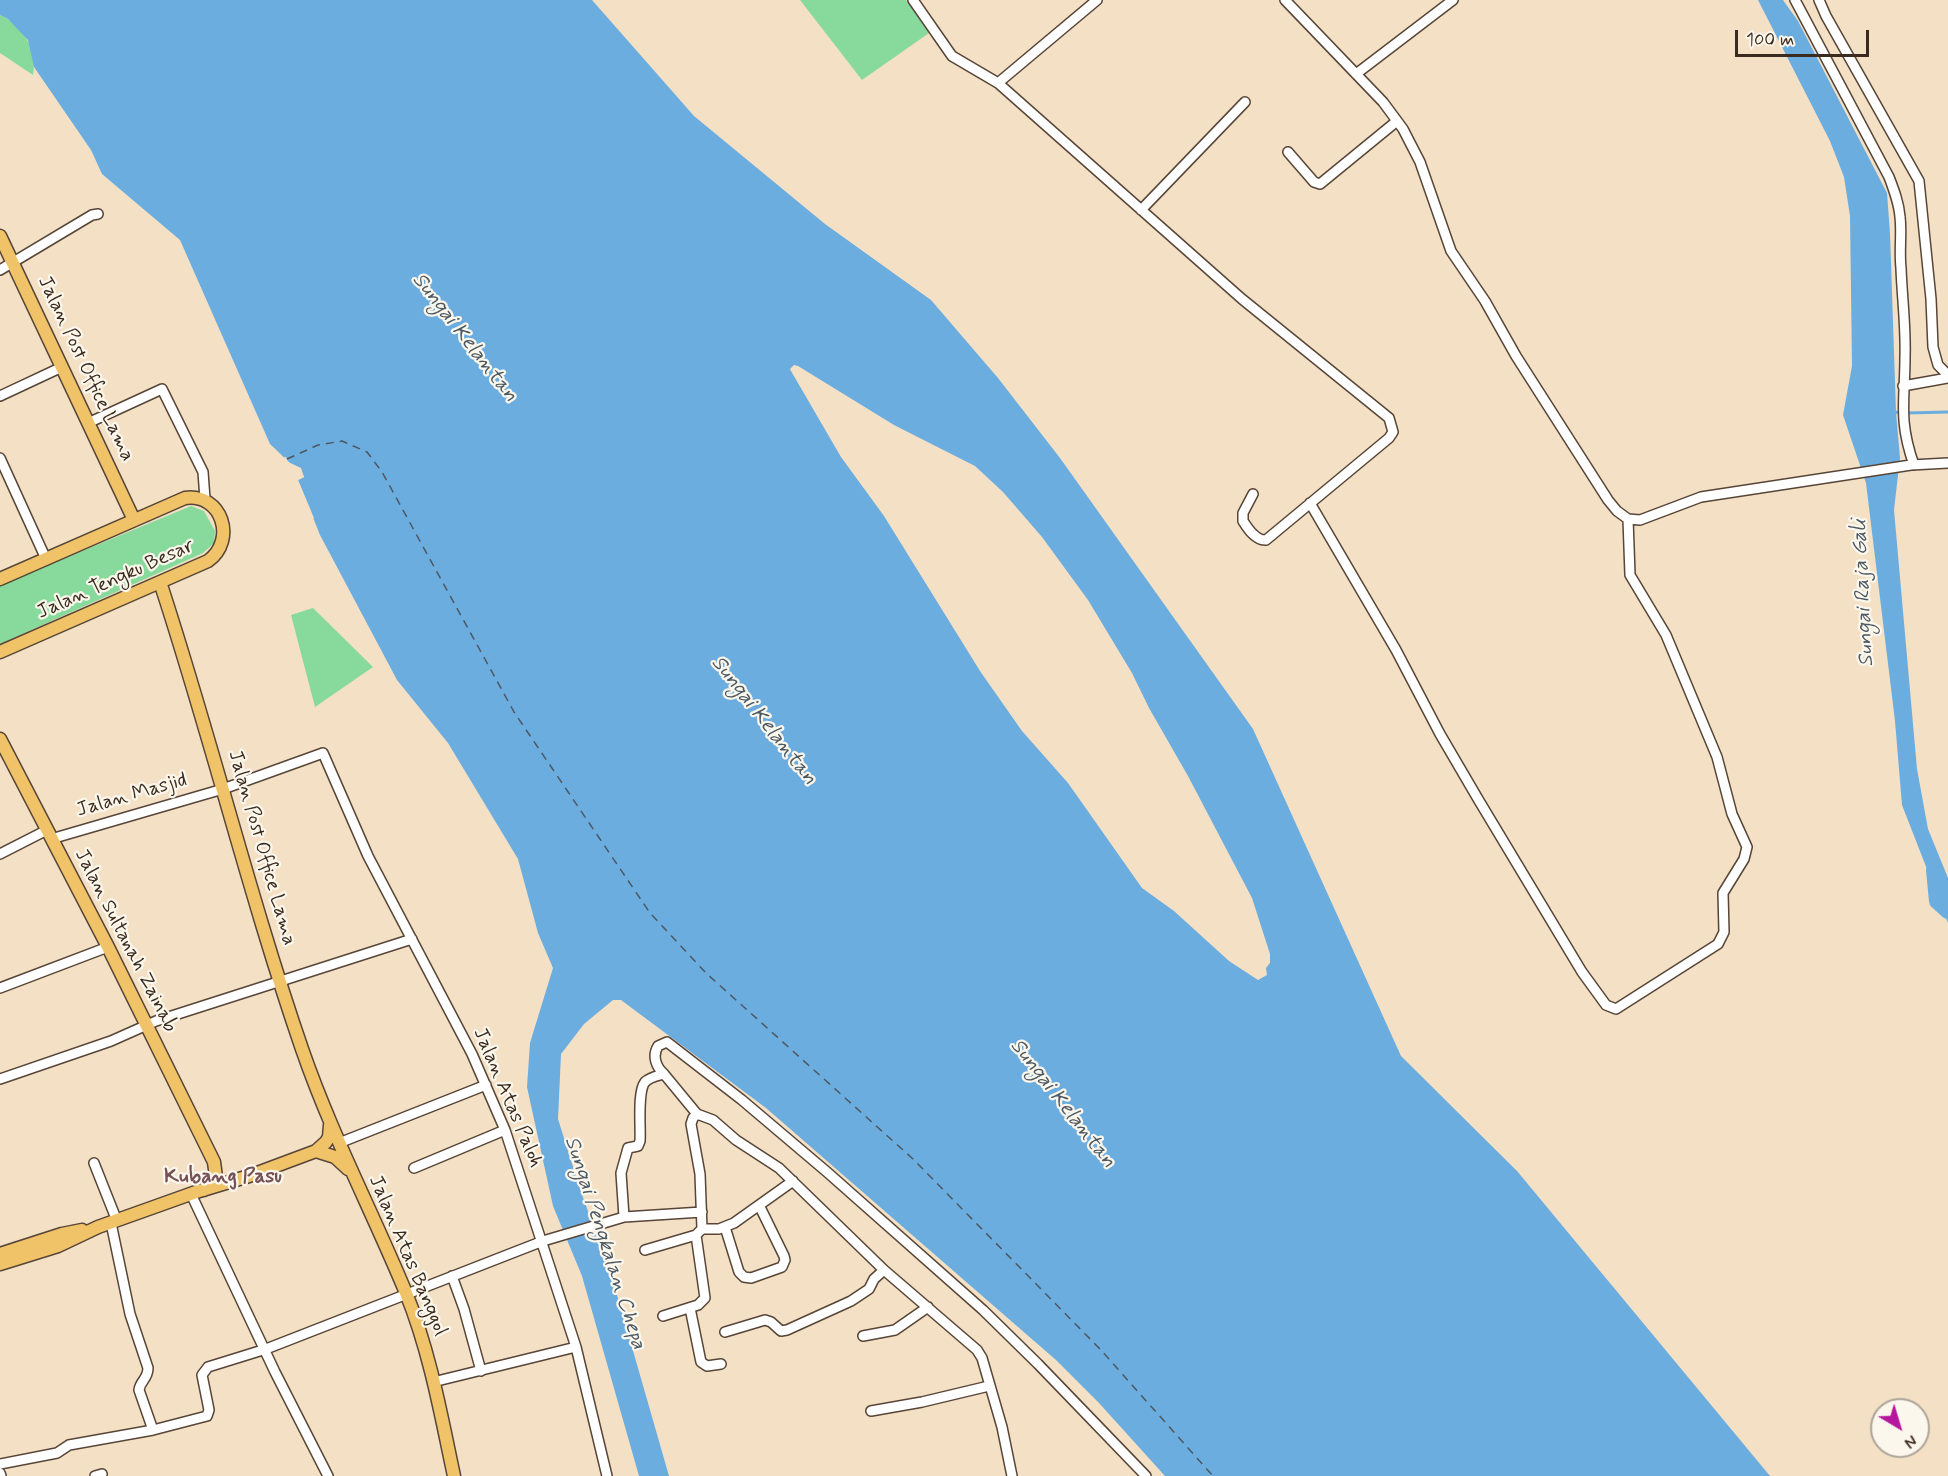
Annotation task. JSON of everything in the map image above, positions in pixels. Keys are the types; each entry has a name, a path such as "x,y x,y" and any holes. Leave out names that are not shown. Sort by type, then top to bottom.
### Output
{"main road":[{"name":"Jalan Post Office Lama","path":"0,236 134,520"},
{"path":"0,579 184,498 195,496 205,499"},
{"name":"Jalan Tengku Besar","path":"0,652 208,561 220,549 223,541 222,522 205,499"},
{"name":"Jalan Post Office Lama","path":"160,582 260,918 302,1049 330,1124"},
{"name":"Jalan Sultanah Zainab","path":"0,739 108,947 214,1162"},
{"path":"0,1254 66,1233 114,1222 315,1151 329,1137 330,1124"},
{"name":"Jalan Atas Banggol","path":"330,1124 406,1295 433,1382 450,1475"},
{"path":"315,1151 336,1157 351,1173"},
{"path":"214,1162 230,1174 249,1176"},
{"path":"204,1190 216,1177 214,1162"},
{"path":"0,1264 58,1246 98,1227"}],"street":[{"path":"913,0 952,56 998,83 1242,299 1389,417 1393,432 1389,438 1269,538 1263,540 1256,537 1242,518 1253,494"},
{"path":"998,83 1097,0"},
{"path":"1285,0 1383,102 1397,121 1420,162 1451,251 1485,301 1516,356 1608,500 1628,519 1640,520 1701,497 1912,465 1948,463"},
{"path":"1356,74 1453,0"},
{"path":"1795,0 1884,166 1896,197 1900,216 1905,355 1903,424 1912,465"},
{"path":"1819,0 1919,181 1931,299 1933,347 1938,365 1948,376 1903,386"},
{"path":"1141,210 1245,102"},
{"path":"1288,152 1314,182 1320,184 1397,121"},
{"path":"0,270 92,214 98,214"},
{"path":"0,396 62,367"},
{"path":"88,423 162,389 203,472 205,499"},
{"path":"0,458 46,559"},
{"path":"1310,503 1396,650 1472,790 1557,932 1606,1005 1616,1009 1718,944 1724,932 1723,893 1744,860 1747,851 1746,843 1732,814 1716,756 1666,635 1630,575 1628,519"},
{"name":"Jalan Masjid","path":"0,854 49,834 223,789 323,753"},
{"name":"Jalan Atas Paloh","path":"323,753 368,856 472,1054 505,1131 576,1347 607,1476"},
{"path":"0,1079 111,1041 147,1026 412,939"},
{"path":"0,988 108,947"},
{"path":"1012,1476 1002,1427 979,1353 884,1270 779,1168 736,1140 713,1120 697,1114 659,1070 654,1056 658,1046 667,1042 742,1100 827,1172 983,1310 1146,1476"},
{"path":"624,1217 621,1173 628,1148 638,1146 640,1141 643,1085 647,1080 663,1074"},
{"path":"339,1143 486,1085"},
{"path":"663,1316 701,1304 705,1298 699,1232 702,1212 700,1174 691,1124 697,1114"},
{"path":"414,1168 505,1131"},
{"path":"94,1163 114,1222 130,1314 148,1368 147,1377 139,1390 153,1430"},
{"path":"645,1251 699,1232 725,1227 793,1181"},
{"path":"191,1194 328,1476"},
{"path":"725,1227 739,1272 744,1277 751,1278 782,1267 784,1256 759,1205"},
{"path":"0,1464 57,1453 69,1445 153,1430 207,1416 209,1410 202,1375 208,1367 266,1348 543,1241 624,1217 702,1212"},
{"path":"725,1332 765,1320 781,1331 787,1330 851,1301 869,1289 874,1279 884,1270"},
{"path":"452,1276 464,1309 481,1371"},
{"path":"862,1336 895,1330 928,1307"},
{"path":"690,1308 701,1362 706,1366 721,1364"},
{"path":"433,1382 576,1347"},
{"path":"871,1411 989,1386"}],"green space":[{"path":"800,0 906,0 929,33 862,80"},
{"path":"0,15 16,25 27,39 33,56 33,75 0,53"},
{"path":"191,506 204,511 215,531 214,543 203,553 0,644 0,585"},
{"path":"313,608 373,667 315,707 291,615"}],"water":[{"name":"Sungai Kelantan","path":"0,0 592,0 694,116 825,224 931,300 998,378 1060,458 1253,729 1401,1056 1517,1171 1770,1476 1165,1476 1099,1403 1056,1360 766,1108 621,1000 613,1000 584,1024 561,1054 558,1119 613,1281 669,1476 639,1476 582,1276 553,1206 527,1087 530,1043 553,968 538,933 518,859 448,743 397,680 320,535 298,480 304,477 303,474 270,444 180,240 102,174 91,150 34,67 28,40 8,19 0,15","holes":["794,365 894,425 975,466 1003,492 1042,537 1088,600 1132,673 1252,898 1270,954 1270,963 1266,968 1267,975 1258,980 1229,961 1174,911 1142,888 1068,783 1022,731 980,671 884,516 841,457 790,369"]},
{"path":"1758,0 1783,0 1798,21 1887,193 1900,458 1894,510 1917,769 1928,829 1948,878 1948,923 1902,805 1895,721 1866,483 1843,415 1852,366 1850,216 1844,177 1830,141"}],"pier":[{"path":"286,457 288,462 301,468 304,477 298,480 314,518 312,519 295,481 300,476 298,471 286,464 283,458"}],"waterway":[{"path":"1907,413 1948,412"},
{"name":"Sungai Raja Gali","path":"1934,870 1937,901 1948,911"}],"ferry route":[{"path":"287,459 318,445 342,441 367,452 382,472 514,712 650,913 706,973 913,1159 1100,1349 1213,1476"}],"district":[{"name":"Kubang Pasu","path":"223,1178"}],"water label":[{"name":"Sungai Pengkalan Chepa","path":"604,1243"}]}
